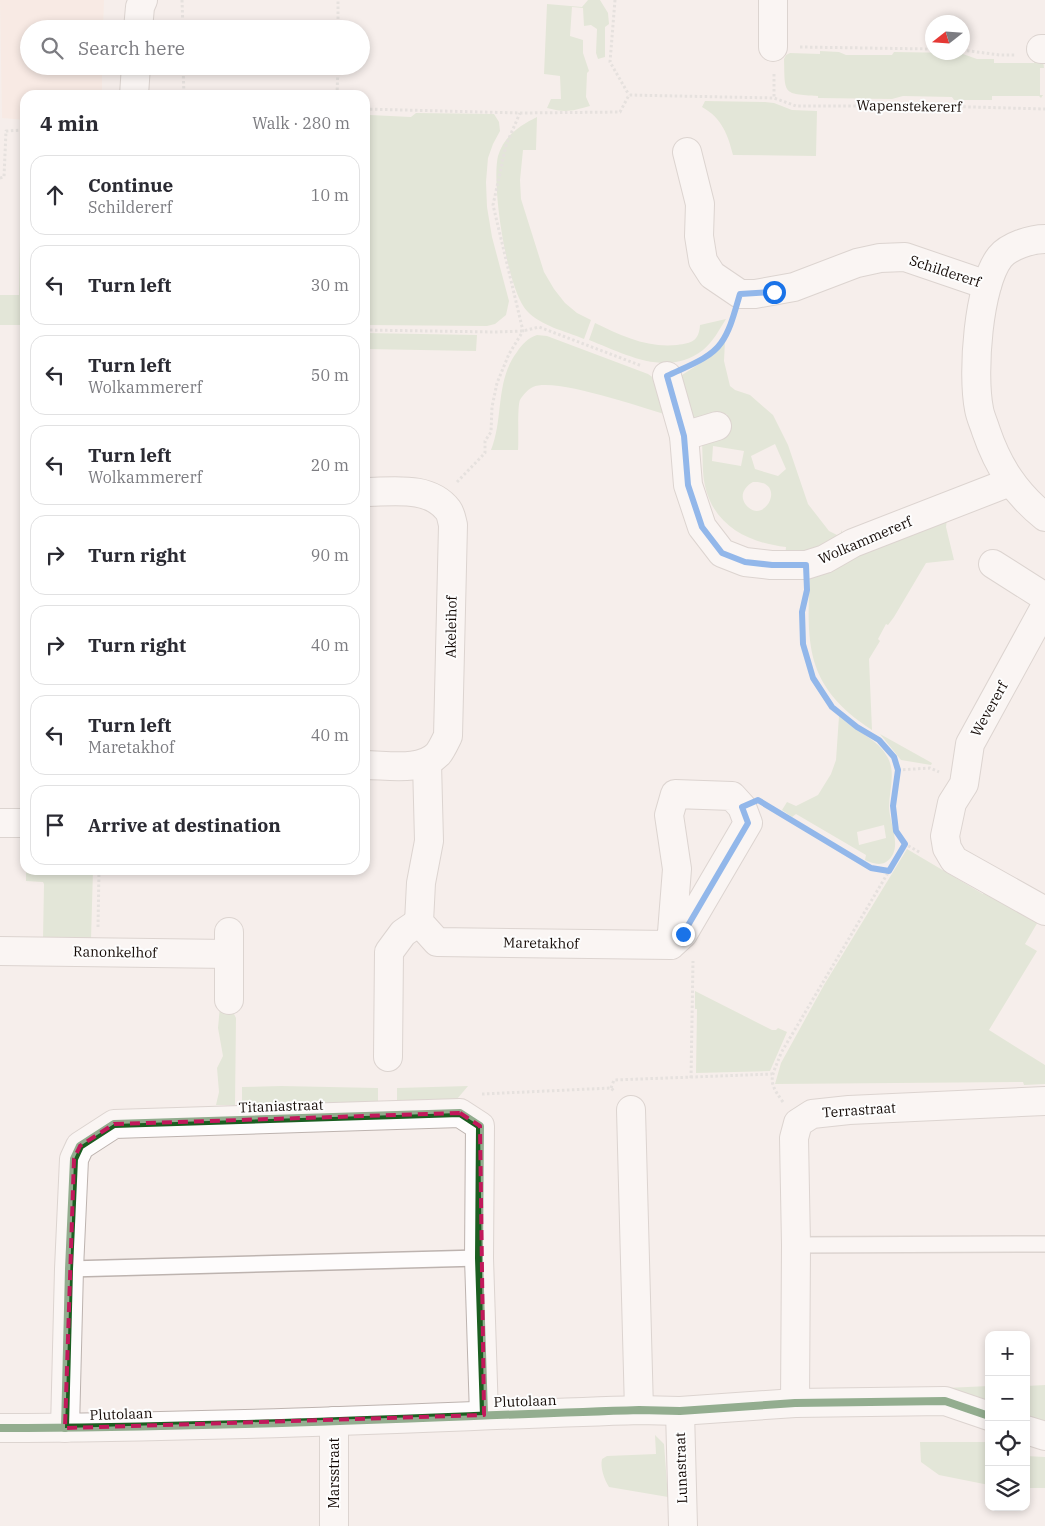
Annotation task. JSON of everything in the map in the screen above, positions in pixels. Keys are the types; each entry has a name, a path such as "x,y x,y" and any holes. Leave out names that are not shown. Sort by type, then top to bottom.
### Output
{"street":[{"path":"139,20 140,7 143,0"},
{"path":"773,0 773,47"},
{"path":"134,90 135,75"},
{"path":"687,152 700,204 699,236 703,261 712,275 740,294"},
{"path":"1045,239 1014,247 1001,256 994,267 987,285 978,336 976,370 979,409 993,451 1010,482 1045,517"},
{"name":"Schildererf","path":"740,294 755,294 794,287 857,263 880,258 905,257 987,285"},
{"name":"Wolkammererf","path":"667,376 684,436 688,485 702,527 722,553 745,562 772,565 806,565 825,560 853,543 1010,482"},
{"path":"684,436 717,426"},
{"path":"370,492 419,492 438,501"},
{"name":"Akeleihof","path":"427,763 439,753 448,736 453,525 449,511 438,501"},
{"path":"993,564 1045,597"},
{"name":"Wevererf","path":"945,836 952,803 964,784 970,744 1045,607"},
{"path":"370,765 415,766 427,763 429,841 421,882 420,922 403,933 388,952 388,1057"},
{"path":"675,794 732,796 742,807 748,823 677,940 677,869 670,815 675,794"},
{"path":"0,823 20,823"},
{"path":"945,836 947,848 954,860 1045,911"},
{"name":"Maretakhof","path":"420,922 436,942 677,940"},
{"name":"Ranonkelhof","path":"0,951 98,952 229,943 229,1000"},
{"name":"Terrastraat","path":"798,1122 812,1114 849,1110 1045,1101"},
{"path":"631,1110 638,1410"},
{"name":"Titaniastraat","path":"65,1428 74,1159 80,1146 114,1124 460,1113 466,1117"},
{"path":"466,1117 480,1126 479,1258 484,1415"},
{"path":"795,1403 796,1246 794,1138 798,1122"},
{"name":"Plutolaan","path":"0,1428 334,1421 638,1410 680,1411 795,1403 945,1401 985,1415"},
{"name":"Lunastraat","path":"680,1411 683,1526"},
{"name":"Marsstraat","path":"334,1421 334,1526"},
{"path":"1030,1431 1045,1436"}],"lane":[{"path":"796,1246 1045,1244"},
{"path":"69,1269 479,1258"}],"path":[{"path":"182,0 182,20"},
{"path":"338,0 338,20"},
{"path":"610,0 615,7"},
{"path":"370,109 520,113 620,112 629,95 610,62 615,0"},
{"path":"773,47 925,49"},
{"path":"970,51 1000,55 1032,55 1043,49"},
{"path":"183,75 184,90"},
{"path":"337,90 338,75"},
{"path":"438,501 485,453 485,441 491,432 492,407 496,383 509,354 523,331 493,205 506,145 520,113"},
{"path":"0,178 4,177 6,131 20,130"},
{"path":"370,330 523,331 538,327 667,376 704,357 721,344 740,294"},
{"path":"806,565 807,590 802,612 803,644 813,678 832,707 857,727 879,740 894,757 898,770 893,806 896,831 905,844 923,854 936,837 945,836"},
{"path":"898,770 930,768 964,784"},
{"path":"742,807 758,800 871,868 889,871"},
{"path":"798,1122 773,1088 772,1074 781,1053 905,844"},
{"path":"98,952 99,875"},
{"path":"677,940 694,947 691,1078"},
{"path":"611,1088 614,1080 772,1074"},
{"path":"611,1088 631,1110"},
{"path":"466,1117 482,1094 611,1088"}],"highlighted area":[{"path":"460,1113 480,1126 484,1415 65,1428 74,1159 80,1146 114,1124"}],"shaded area":[{"path":"0,0 104,0 103,20 20,20 20,75 102,75 102,90 20,90 20,120 2,118"}],"green space":[{"path":"588,0 600,0 608,13 609,24 605,27 605,57 598,59 596,53 597,29 591,25 584,26 583,8 572,7 570,36 583,40 583,53 589,71 587,73 586,97 590,106 569,111 547,108 551,99 561,99 560,76 544,74 547,4 582,7"},
{"path":"820,51 839,52 846,55 925,52 925,60 970,60 970,57 977,59 994,59 994,63 1034,63 1034,60 1043,60 1044,68 1040,68 1040,95 1043,95 1041,98 1039,96 992,96 992,100 954,100 952,97 903,96 892,99 818,98 818,96 792,93 788,90 785,79 784,59 786,55 790,53 820,54"},
{"path":"705,101 765,102 774,103 792,110 817,111 816,156 733,155 723,128 715,116 702,107"},
{"path":"416,113 494,114 499,122 500,131 488,158 486,182 487,207 492,237 509,301 506,315 495,324 487,326 370,325 370,115 411,117"},
{"path":"537,117 536,150 523,150 520,180 521,199 544,272 565,303 577,313 591,320 584,339 539,321 527,311 520,300 507,260 502,236 497,190 496,170 498,156 504,143 513,132"},
{"path":"20,240 20,325 0,325 0,295 19,295"},
{"path":"726,319 707,347 689,358 675,362 646,361 589,340 595,323 645,343 677,345 694,340 698,335 700,325"},
{"path":"370,333 477,335 476,351 370,349"},
{"path":"537,335 547,336 648,374 658,381 668,415 620,400 560,386 544,385 533,387 524,394 519,404 518,450 491,450 495,438 505,375 510,363 523,344"},
{"path":"725,341 724,361 730,386 735,390 750,395 773,415 788,445 808,504 829,531 837,535 841,533 841,530 845,539 785,557 786,547 772,545 746,536 725,522 716,512 705,486 702,444 700,440 730,432 727,414 696,422 688,420 676,386 682,375 705,360","holes":["775,444 786,469 778,476 755,469 751,456","713,446 744,451 741,466 712,461","753,482 764,483 769,488 771,494 770,501 766,507 760,510 753,510 746,505 743,495 745,489"]},
{"path":"947,519 946,527 954,560 926,563 894,617 888,625 886,624 878,639 880,641 869,659 872,730 849,713 833,696 821,679 810,641 810,569"},
{"path":"839,716 878,745 888,758 892,770 889,808 895,844 891,857 886,862 878,864 865,860 866,855 796,814 792,817 782,810 787,802 796,806 818,795 831,774 836,760","holes":["884,825 886,838 859,845 857,832"]},
{"path":"880,734 932,763 931,765 901,760"},
{"path":"907,849 983,894 986,889 1039,920 1025,944 1037,951 989,1030 1045,1065 1045,1084 1024,1085 1023,1082 775,1084 781,1063 824,985"},
{"path":"26,875 93,875 91,940 43,939 44,884 43,882 26,881"},
{"path":"695,991 772,1030 778,1028 787,1032 770,1071 696,1073 697,1009 695,1009"},
{"path":"220,1006 232,1010 236,1018 235,1105 216,1105 219,1092 217,1068 223,1056 218,1028"},
{"path":"468,1086 452,1105 397,1103 397,1088"},
{"path":"242,1087 378,1088 378,1103 242,1104"},
{"path":"1045,1385 1045,1423 1030,1422 1030,1386"},
{"path":"985,1386 985,1403 946,1388"},
{"path":"655,1435 664,1444 668,1497 609,1487 603,1473 602,1459 607,1456 656,1454"},
{"path":"920,1442 985,1442 985,1484 939,1475 921,1462"},
{"path":"1030,1456 1045,1457 1045,1488 1030,1488"}],"cycle path":[{"path":"65,1428 74,1159 80,1146 114,1124 460,1113 480,1126 479,1258 484,1415"},
{"path":"0,1428 240,1424 639,1410 680,1411 795,1403 945,1401 985,1415"}],"route":[{"path":"683,934 748,823 742,807 758,800 808,832 871,868 889,871 905,844 896,831 893,806 898,770 894,757 879,740 857,727 832,707 813,678 803,644 802,612 807,590 806,565 772,565 745,562 722,553 702,527 688,485 684,436 667,376 698,361 721,344 740,294 774,292"}]}
